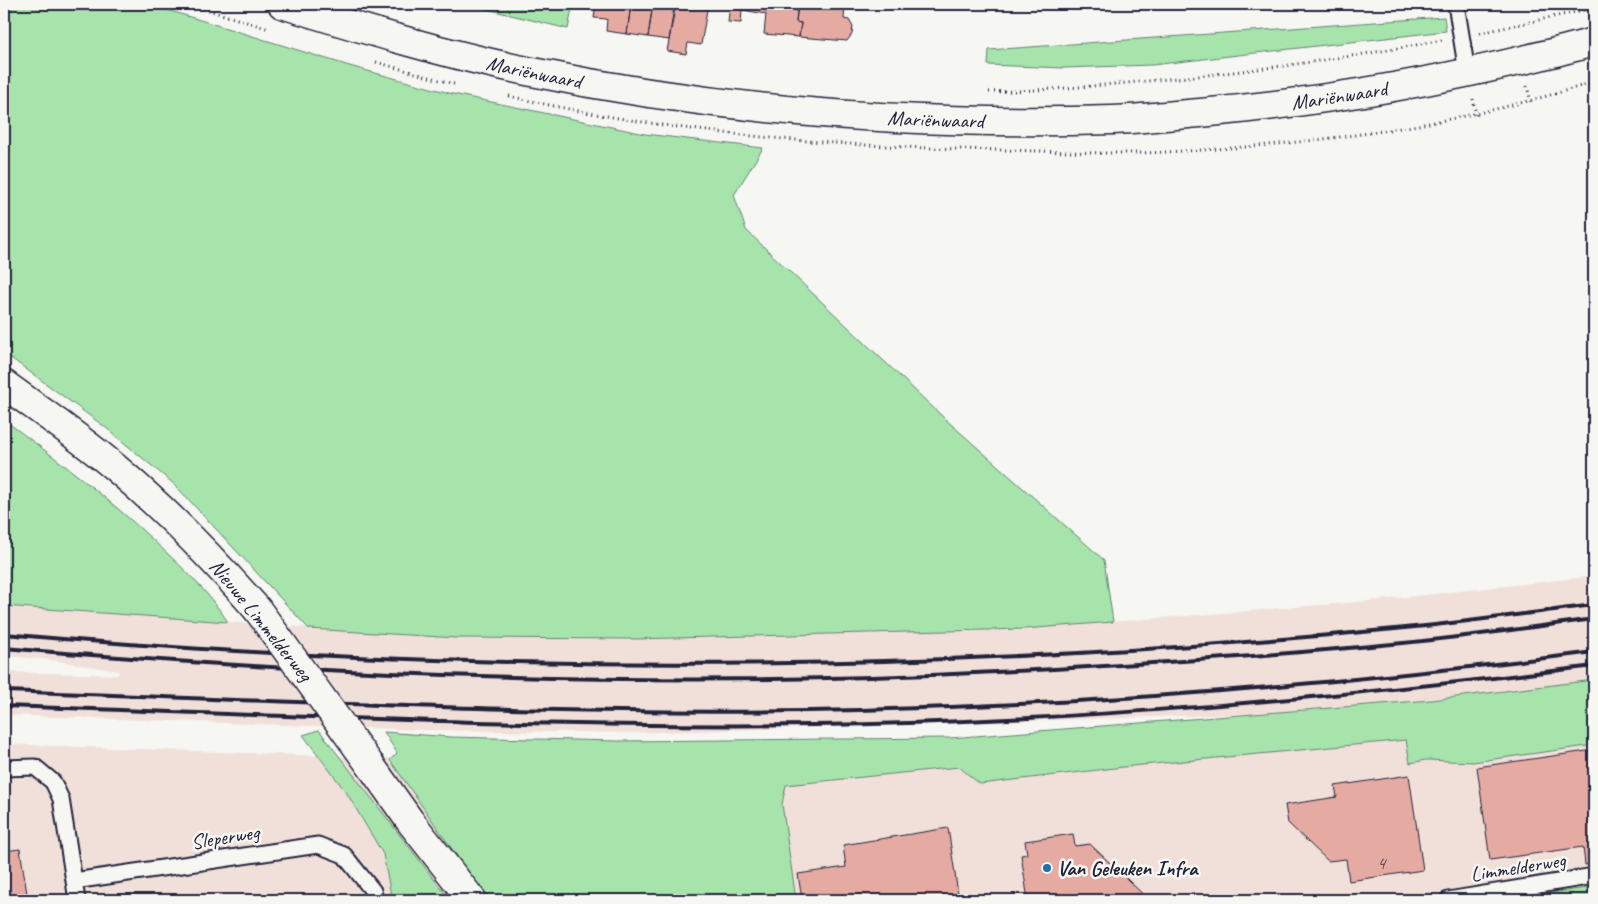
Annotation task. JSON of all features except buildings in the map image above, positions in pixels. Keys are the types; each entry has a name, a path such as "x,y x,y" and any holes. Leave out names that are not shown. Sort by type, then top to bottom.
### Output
{"street":[{"name":"Mariënwaard","path":"282,4 335,12 515,68 624,90 716,104 802,113 881,118 1115,120 1294,103 1365,92 1467,72 1521,61 1594,42"},
{"name":"Nieuwe Limmelderweg","path":"4,384 78,438 144,492 217,564 257,609 410,821 472,900"}],"lane":[{"path":"1456,4 1467,72"},
{"path":"4,768 35,767 53,782 61,799 77,900"},
{"name":"Sleperweg","path":"74,881 318,845 344,854 373,891 375,900"},
{"name":"Limmelderweg","path":"1448,900 1594,876"}],"path":[{"name":"Mariënwaard","path":"985,92 1053,90 1278,67 1379,53 1594,8"}],"shaded area":[{"path":"1594,576 1594,900 4,900 4,744 736,771 1289,713 630,733 425,730 4,715 4,672 118,675 119,671 52,660 4,656 4,606 457,638 634,639 1024,629 1370,601"}],"green space":[{"path":"4,4 148,4 353,67 453,94 645,134 763,148 734,195 746,230 944,418 1104,560 1113,622 1024,629 634,639 457,638 309,629 175,485 105,427 4,353"},
{"path":"466,4 573,4 568,29"},
{"path":"1444,17 1446,31 1152,65 1064,68 988,65 989,50"},
{"path":"4,420 81,478 136,525 194,579 228,622 4,606"},
{"path":"1594,680 1594,745 1473,762 1426,760 1410,763 1406,740 1132,766 980,784 959,767 786,785 782,804 796,900 493,900 473,879 390,760 397,753 384,732 450,737 616,741 950,738 1431,700"},
{"path":"319,730 450,900 392,900 383,854 346,792 303,735"},
{"path":"1594,887 1594,900 1499,900"}],"railway":[{"path":"4,634 352,657 700,664 874,661 1048,655 1222,644 1420,627 1594,605"},
{"path":"4,648 251,666 500,677 624,679 872,677 996,672 1302,652 1427,641 1594,619"},
{"path":"4,691 539,710 753,712 860,710 1044,703 1228,690 1411,673 1594,652"},
{"path":"4,706 610,725 910,723 1106,713 1302,698 1594,666"}],"place":[{"name":"Van Geleuken Infra","path":"1047,868"}]}
